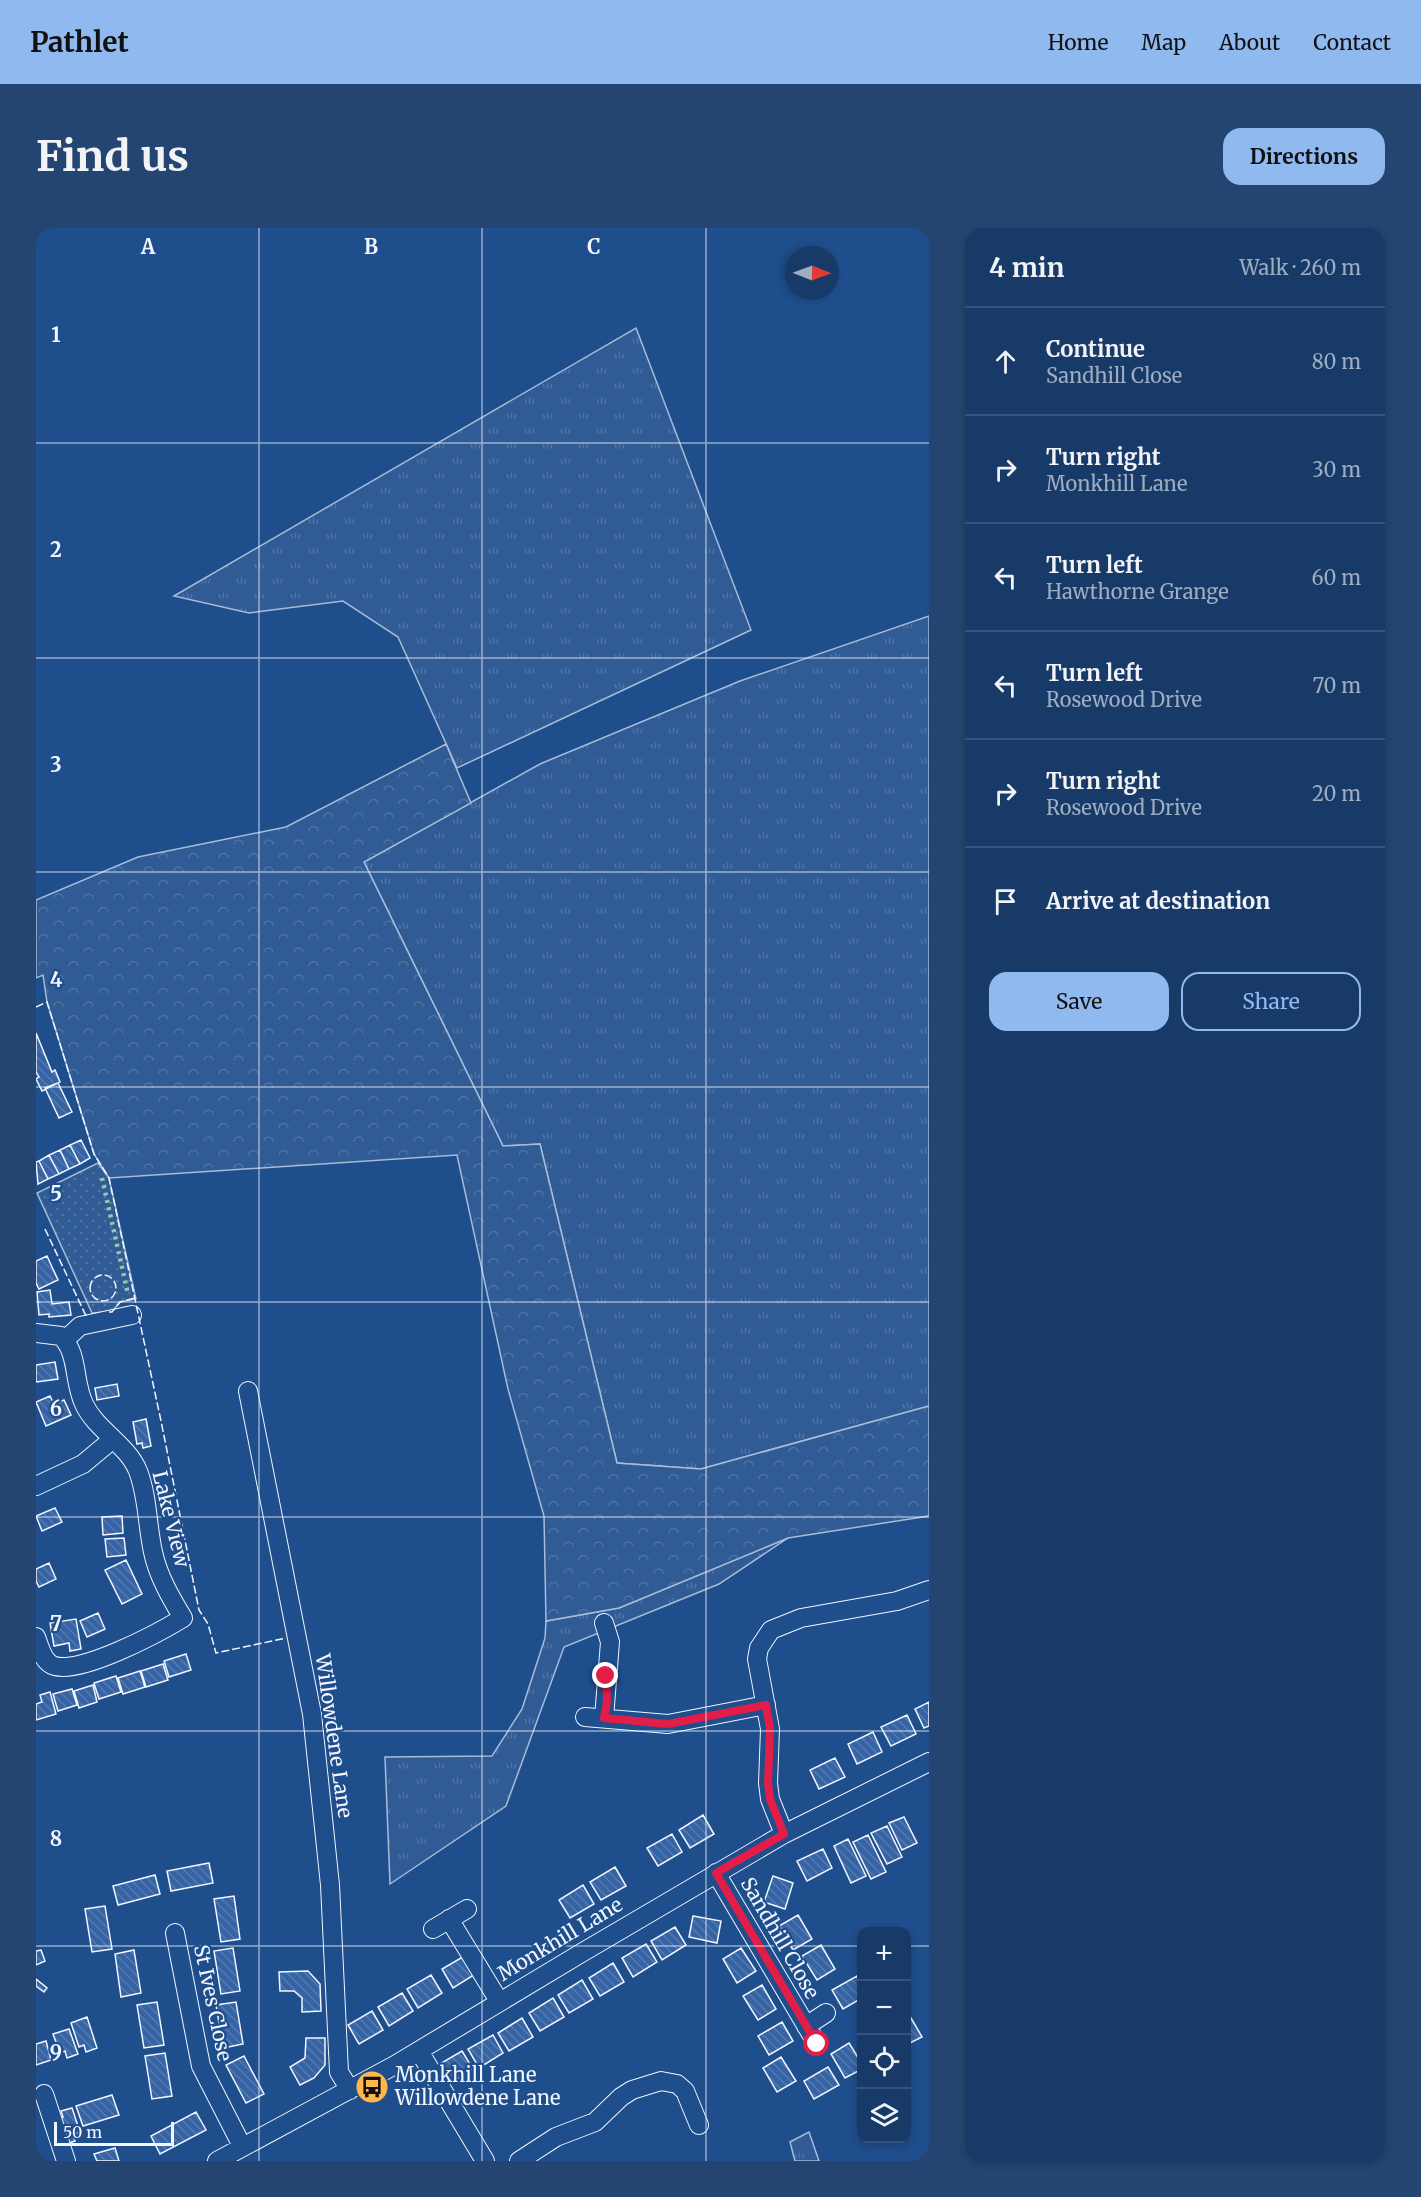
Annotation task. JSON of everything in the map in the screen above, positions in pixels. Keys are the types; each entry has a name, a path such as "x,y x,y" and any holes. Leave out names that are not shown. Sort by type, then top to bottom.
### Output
{"street":[{"path":"36,1333 54,1334 65,1340 81,1326 132,1315"},
{"name":"Lake View","path":"36,1637 45,1660 51,1665 59,1667 77,1665 100,1659 156,1635 183,1618 167,1593 154,1554 143,1490 137,1471 130,1457 83,1403 71,1348 65,1340"},
{"name":"Willowdene Lane","path":"248,1391 312,1714 330,1885 339,2072 350,2090"},
{"path":"36,1486 83,1464 113,1439"},
{"path":"784,1834 770,1799 768,1783 770,1729 757,1659 764,1636 771,1629 801,1618 897,1601 929,1590"},
{"path":"604,1623 610,1642 604,1718"},
{"path":"585,1717 668,1724 766,1705"},
{"name":"Monkhill Lane","path":"217,2161 419,2051 784,1834 929,1762"},
{"name":"Sandhill Close","path":"716,1873 817,2044"},
{"path":"433,1929 467,1909"},
{"path":"449,1919 500,2001"},
{"name":"St Ives Close","path":"175,1933 201,2066 242,2146"},
{"name":"Sandhill Close","path":"806,2026 826,2013"},
{"path":"419,2051 485,2161"},
{"path":"519,2161 556,2137 595,2122 621,2097 661,2081 677,2084 685,2091 699,2125"},
{"path":"44,2094 66,2161"}],"green space":[{"path":"636,328 751,630 457,768 398,637 343,601 249,613 174,596"},
{"path":"929,616 929,1406 701,1469 617,1463 540,1144 503,1146 364,862 540,764 740,681"},
{"path":"446,744 471,803 364,862 503,1146 540,1144 617,1463 701,1469 929,1406 929,1516 788,1538 619,1608 546,1621 544,1516 508,1389 457,1155 109,1178 94,1154 47,1002 43,975 36,978 36,900 138,857 286,827"},
{"path":"98,1163 109,1178 136,1299 120,1302 112,1312 92,1313 37,1193"},
{"path":"788,1538 719,1584 564,1647 506,1806 390,1884 385,1757 492,1756 522,1709 545,1638 546,1621 619,1608"},
{"path":"809,2132 819,2161 795,2161 790,2142"}],"building":[{"path":"36,1033 52,1072 55,1070 60,1082 42,1091 36,1079 39,1077 36,1072"},
{"path":"58,1083 72,1112 59,1118 45,1088"},
{"path":"81,1140 90,1158 80,1164 70,1145"},
{"path":"70,1145 80,1164 69,1169 60,1150"},
{"path":"60,1150 69,1169 59,1174 49,1155"},
{"path":"49,1155 59,1174 48,1179 39,1161"},
{"path":"39,1161 48,1179 38,1184 36,1162"},
{"path":"47,1256 58,1280 39,1289 36,1283 36,1261"},
{"path":"50,1290 52,1304 69,1302 71,1315 49,1317 49,1314 39,1315 37,1292"},
{"path":"55,1362 58,1379 36,1382 36,1365"},
{"path":"117,1384 119,1396 97,1400 95,1388"},
{"path":"50,1396 54,1404 64,1400 71,1415 46,1426 36,1402"},
{"path":"146,1419 151,1446 143,1448 142,1443 137,1444 133,1422"},
{"path":"55,1508 62,1522 42,1531 36,1516"},
{"path":"122,1516 123,1533 103,1535 102,1517"},
{"path":"124,1538 126,1555 107,1557 105,1539"},
{"path":"126,1560 142,1594 122,1604 105,1570"},
{"path":"49,1563 56,1579 39,1587 36,1581 36,1569"},
{"path":"98,1613 105,1629 87,1637 80,1621"},
{"path":"76,1619 81,1649 70,1651 69,1643 54,1646 50,1623"},
{"path":"186,1654 191,1670 169,1677 164,1661"},
{"path":"163,1664 168,1680 146,1687 141,1671"},
{"path":"140,1671 145,1687 123,1694 118,1678"},
{"path":"116,1676 121,1692 99,1699 94,1683"},
{"path":"93,1685 97,1702 79,1708 74,1691"},
{"path":"72,1689 77,1705 58,1711 53,1694"},
{"path":"50,1692 56,1714 36,1720 36,1704 42,1702 40,1695"},
{"path":"929,1702 929,1726 924,1728 915,1709"},
{"path":"907,1715 916,1734 891,1746 881,1727"},
{"path":"873,1732 882,1752 857,1764 848,1744"},
{"path":"835,1758 845,1777 819,1789 810,1770"},
{"path":"703,1815 714,1834 690,1848 679,1830"},
{"path":"904,1817 917,1843 902,1850 889,1823"},
{"path":"887,1826 902,1857 887,1864 871,1833"},
{"path":"672,1834 682,1852 658,1866 647,1848"},
{"path":"868,1835 886,1872 871,1879 853,1842"},
{"path":"848,1839 866,1876 851,1883 834,1846"},
{"path":"823,1849 832,1868 807,1881 797,1861"},
{"path":"209,1863 213,1883 171,1891 167,1871"},
{"path":"615,1867 626,1886 601,1900 590,1882"},
{"path":"155,1875 160,1894 118,1905 113,1886"},
{"path":"773,1876 793,1883 785,1909 764,1902"},
{"path":"583,1885 594,1904 570,1918 559,1900"},
{"path":"234,1896 240,1939 221,1942 214,1899"},
{"path":"105,1906 112,1949 92,1952 85,1909"},
{"path":"798,1915 812,1939 793,1950 779,1926"},
{"path":"693,1916 721,1921 717,1943 689,1937"},
{"path":"675,1927 686,1945 662,1960 651,1941"},
{"path":"646,1944 657,1962 633,1977 622,1958"},
{"path":"821,1945 835,1969 817,1980 802,1956"},
{"path":"233,1948 240,1991 221,1994 214,1951"},
{"path":"741,1948 756,1971 737,1983 723,1959"},
{"path":"41,1950 45,1961 36,1965 36,1951"},
{"path":"134,1950 141,1993 121,1997 115,1954"},
{"path":"466,1955 477,1973 453,1988 442,1969"},
{"path":"613,1963 624,1982 600,1996 589,1978"},
{"path":"308,1971 320,1984 321,2011 302,2012 302,1998 294,1991 280,1991 279,1972"},
{"path":"431,1975 442,1993 418,2008 407,1989"},
{"path":"857,1976 857,2001 843,2009 832,1990"},
{"path":"36,1979 47,1988 44,1992 36,1986"},
{"path":"582,1980 593,1999 569,2013 558,1995"},
{"path":"762,1985 776,2009 758,2020 743,1996"},
{"path":"402,1993 413,2011 389,2026 378,2007"},
{"path":"553,1998 564,2017 540,2031 529,2013"},
{"path":"157,2002 164,2045 144,2048 137,2005"},
{"path":"236,2002 243,2044 223,2048 216,2005"},
{"path":"372,2011 383,2030 359,2044 348,2025"},
{"path":"87,2017 97,2048 86,2052 84,2045 79,2047 71,2023"},
{"path":"522,2018 533,2037 509,2051 498,2033"},
{"path":"911,2018 922,2037 911,2042"},
{"path":"782,2022 793,2041 769,2055 758,2036"},
{"path":"69,2029 78,2054 67,2058 65,2051 60,2053 53,2034"},
{"path":"493,2035 503,2053 479,2068 468,2049"},
{"path":"306,2038 325,2038 325,2065 314,2078 300,2085 290,2067 305,2058"},
{"path":"46,2041 51,2060 36,2065 36,2044"},
{"path":"849,2043 857,2056 857,2072 845,2078 831,2054"},
{"path":"462,2051 473,2069 449,2084 438,2065"},
{"path":"165,2053 172,2096 152,2099 145,2056"},
{"path":"244,2056 264,2094 246,2103 226,2065"},
{"path":"781,2057 796,2081 777,2092 763,2068"},
{"path":"828,2067 839,2085 814,2099 804,2081"},
{"path":"112,2095 119,2115 83,2126 76,2106"},
{"path":"72,2108 80,2132 73,2135 75,2141 66,2144 58,2119 63,2117 61,2111"},
{"path":"196,2112 206,2130 160,2154 151,2136"},
{"path":"115,2148 119,2161 97,2161 94,2154"}],"hedge":[{"path":"102,1178 128,1294"}],"fence":[{"path":"36,1007 47,1002 94,1154 109,1178 199,1610 208,1624 216,1653 286,1638"},
{"path":"45,1229 87,1318"},
{"path":"103,1275 112,1279 116,1288 112,1297 103,1301 94,1297 90,1288 94,1279 103,1275"},
{"path":"109,1312 112,1312 120,1302 135,1298"}],"place":[{"name":"Monkhill Lane Willowdene Lane","path":"372,2087"}],"route":[{"path":"606,1676 607,1702 604,1718 668,1724 766,1705 770,1729 768,1783 770,1799 784,1834 716,1873 817,2044"}]}
